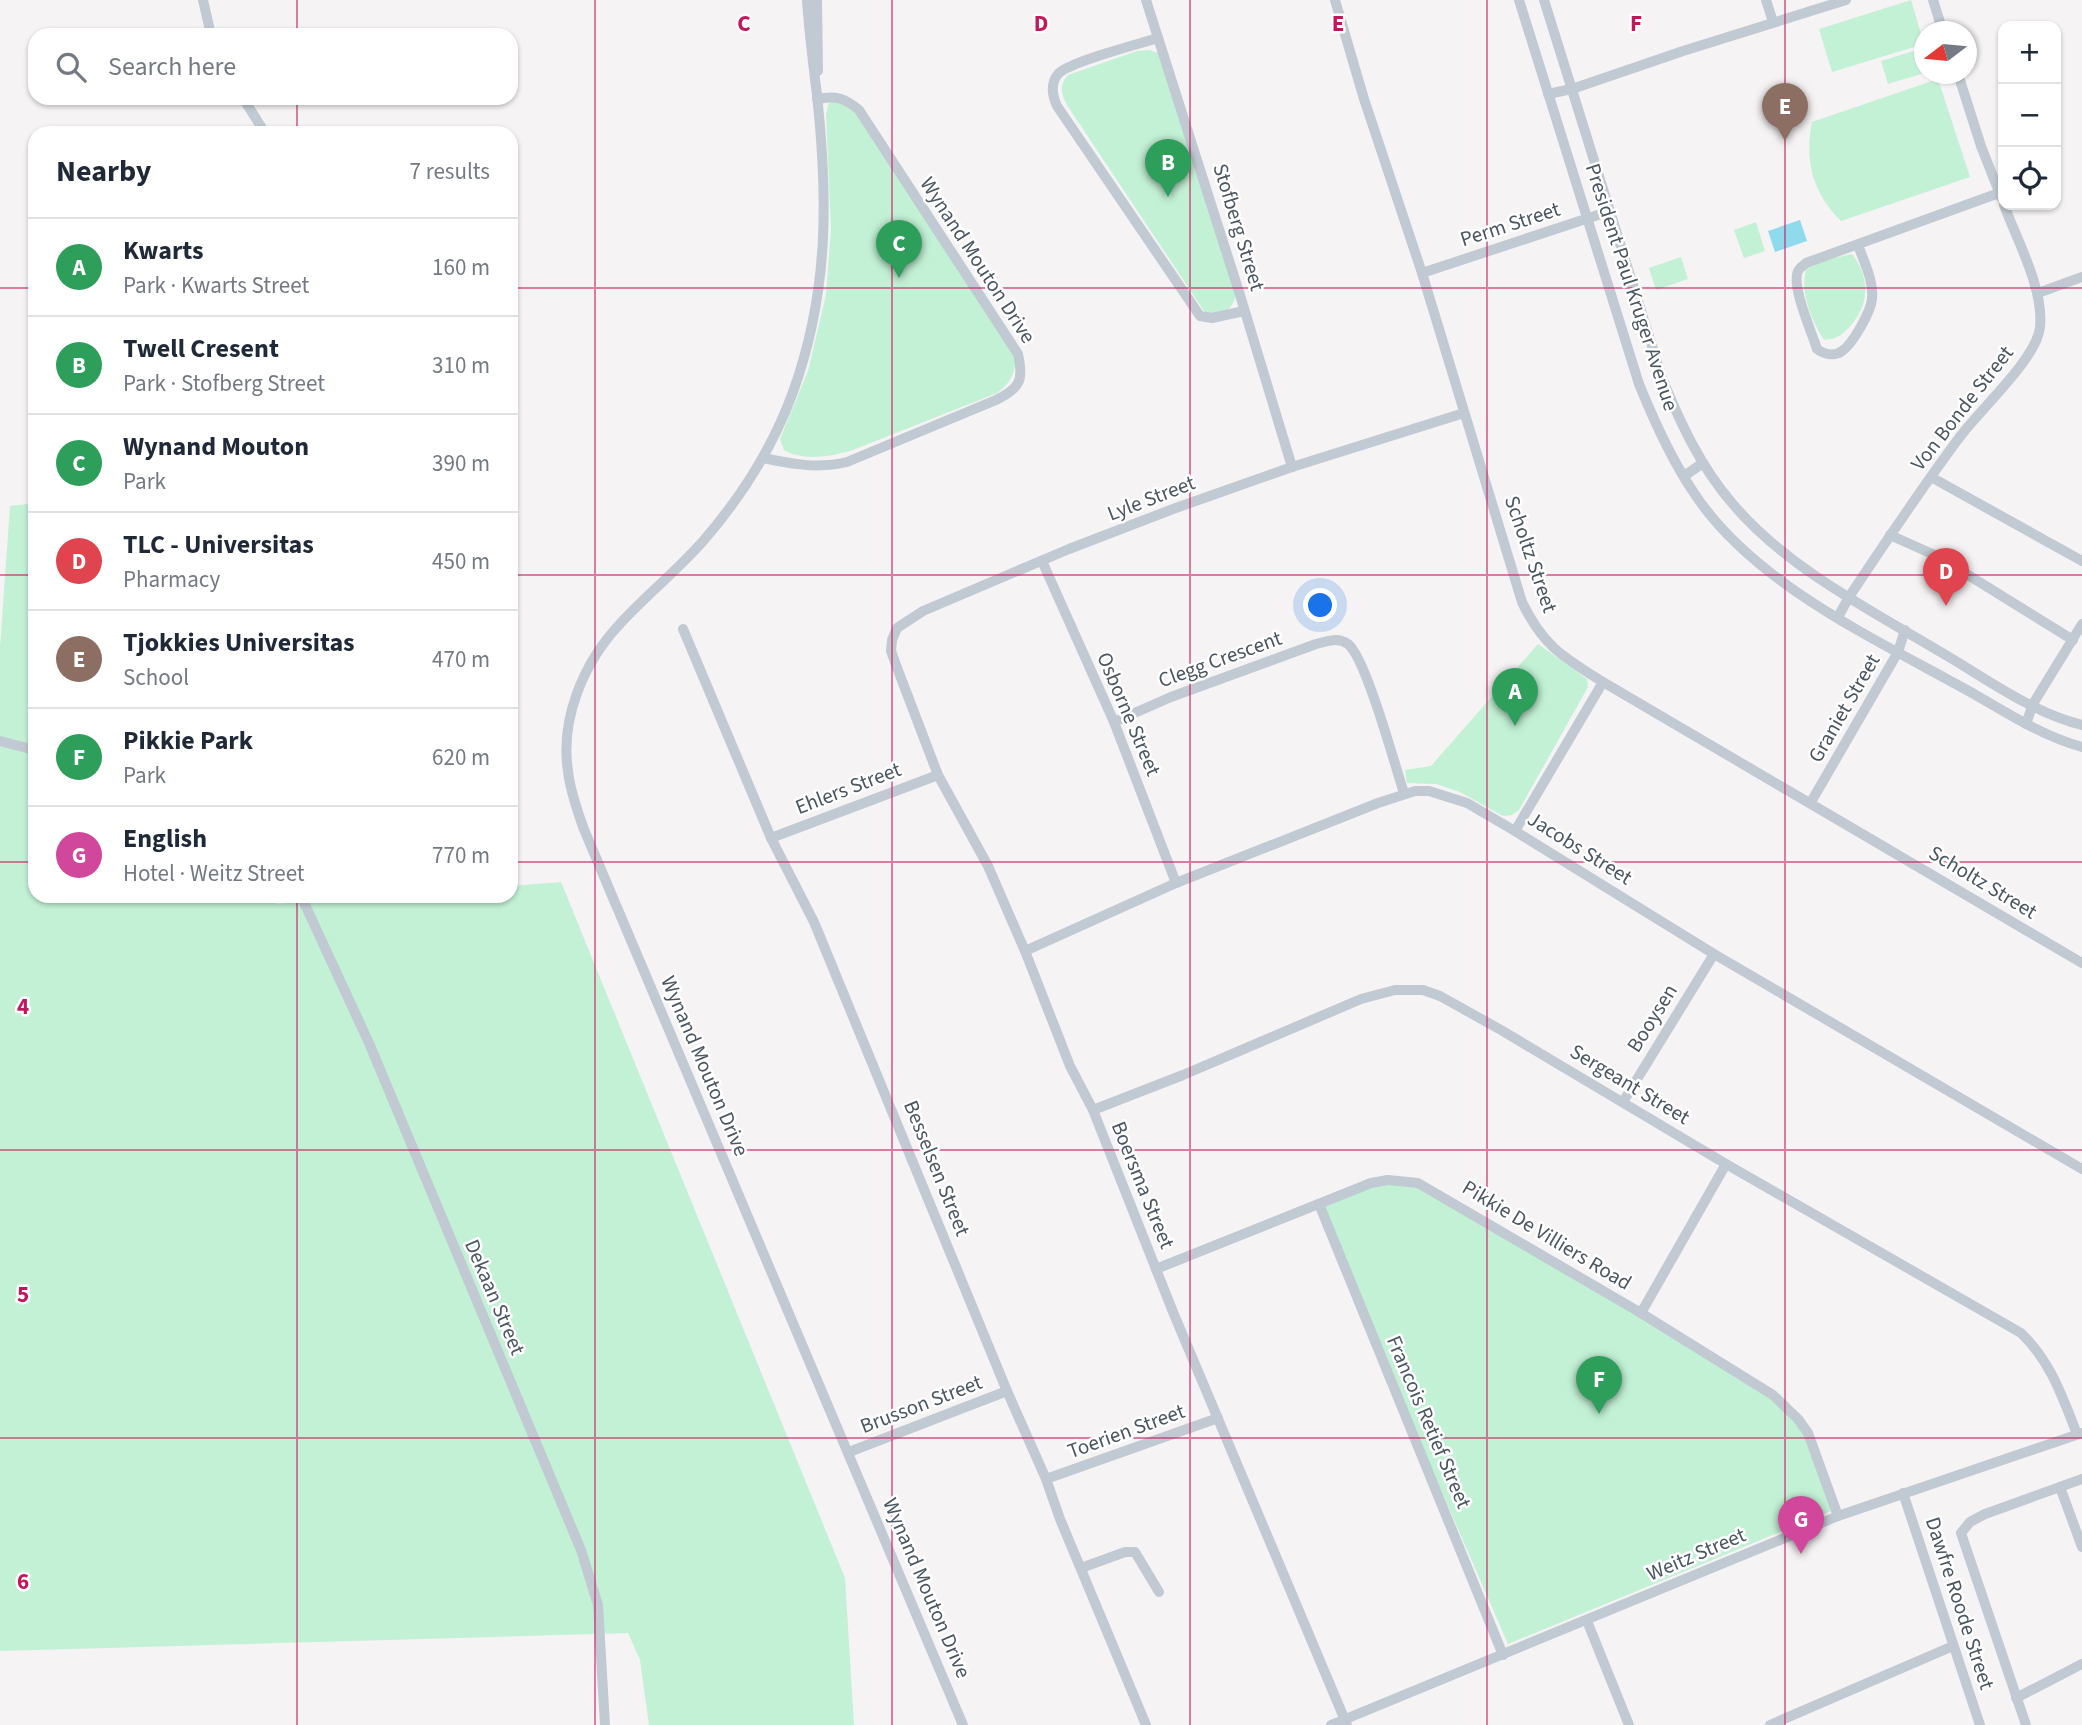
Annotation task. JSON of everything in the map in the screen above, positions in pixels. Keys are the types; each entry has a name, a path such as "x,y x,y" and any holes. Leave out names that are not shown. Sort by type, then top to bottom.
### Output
{"street":[{"path":"203,0 209,28"},
{"name":"Wynand Mouton Drive","path":"807,0 824,205 821,281 808,346 793,391 763,458 744,489 703,540 617,627 599,650 577,693 570,716 566,743 568,771 583,828 963,1725"},
{"name":"Wynand Mouton Drive","path":"817,0 817,97"},
{"name":"Stofberg Street","path":"1146,0 1292,467"},
{"name":"Scholtz Street","path":"1335,0 1522,602 1533,625 1550,646 1603,682 2082,963"},
{"name":"President Paul Kruger Avenue","path":"1519,0 1639,384 1656,426 1694,494 1727,534 1787,584 1838,617 2026,724 2082,747"},
{"name":"President Paul Kruger Avenue","path":"1544,0 1662,378 1681,424 1720,489 1757,530 1849,597 1993,684 2068,721 2082,724"},
{"path":"1766,0 1773,22"},
{"path":"1548,94 1572,89 1846,0"},
{"path":"1933,0 1940,21"},
{"path":"1158,38 1066,68 1055,80 1053,95 1057,106 1121,203 1200,316 1212,318 1244,311"},
{"name":"Von Bonde Street","path":"1961,84 1998,191"},
{"name":"Wynand Mouton Drive","path":"763,458 800,466 847,462 996,400 1017,386 1021,378 1018,354 859,110 845,99 817,97"},
{"path":"247,105 261,126"},
{"path":"1858,245 1870,282 1870,309 1864,322 1842,351 1836,354 1823,353 1817,349 1798,290 1797,273 1806,263 1858,245 1998,202"},
{"name":"Von Bonde Street","path":"1838,617 1931,477 2035,344 2041,324 2038,293 2006,210"},
{"name":"Perm Street","path":"1422,273 1610,211"},
{"path":"2038,293 2082,276"},
{"name":"Lyle Street","path":"895,664 891,651 897,628 923,611 1173,509 1292,467 1464,413"},
{"path":"1684,476 1703,463"},
{"path":"1931,477 2082,561"},
{"path":"1890,535 1939,557 2073,640"},
{"name":"Osborne Street","path":"1042,561 1114,722 1176,883"},
{"path":"2026,724 2033,704 2082,624"},
{"name":"Besselsen Street","path":"683,629 771,838 814,922 1146,1725"},
{"name":"Graniet Street","path":"1811,802 1898,652 1905,630"},
{"name":"Clegg Crescent","path":"1114,722 1171,697 1316,644 1333,639 1346,642 1356,653 1404,793"},
{"name":"Boersma Street","path":"895,664 938,775 988,866 1026,951 1070,1066 1093,1110 1156,1269 1346,1722"},
{"path":"1515,831 1603,682"},
{"path":"0,741 28,748"},
{"name":"Ehlers Street","path":"771,838 938,775"},
{"name":"Jacobs Street","path":"1026,951 1176,883 1404,793 1429,790 1467,803 1714,954 2082,1169"},
{"name":"Dekaan Street","path":"304,903 369,1043 581,1550 598,1605 605,1725"},
{"name":"Booysen","path":"1623,1102 1714,954"},
{"name":"Sergeant Street","path":"1093,1110 1346,1004 1383,992 1423,990 1440,996 2021,1333 2037,1348 2048,1364 2079,1433"},
{"path":"1641,1313 1726,1164"},
{"name":"Pikkie De Villiers Road","path":"1156,1269 1371,1183 1388,1180 1418,1182 1751,1379 1788,1408 1808,1433 1838,1516"},
{"name":"Francois Retief Street","path":"1319,1204 1503,1655"},
{"name":"Brusson Street","path":"849,1452 1007,1391"},
{"name":"Toerien Street","path":"1046,1479 1218,1418"},
{"name":"Weitz Street","path":"1331,1725 1346,1722 1838,1516 2079,1433"},
{"path":"2026,1725 1961,1534 1970,1522 1985,1514 2082,1479"},
{"path":"2060,1486 2082,1547"},
{"name":"Dawfre Roode Street","path":"1903,1493 1980,1725"},
{"path":"1081,1568 1125,1552 1135,1552 1159,1592"},
{"path":"1587,1621 1629,1725"},
{"path":"1770,1725 1953,1646"},
{"path":"2016,1698 2082,1664"}],"green space":[{"path":"1911,0 1917,21 1914,21 1914,47 1832,72 1819,29"},
{"path":"1150,50 1161,54 1238,288 1234,301 1225,311 1206,314 1067,105 1062,93 1063,82 1068,75 1137,51"},
{"path":"1914,51 1914,76 1888,84 1881,61"},
{"path":"1923,84 1940,84 1970,177 1841,221 1831,211 1813,176 1809,150 1812,122"},
{"path":"835,98 851,100 1015,346 1016,360 1011,378 997,393 853,450 809,457 784,450 780,439 808,371 826,295 831,229 826,114 829,103"},
{"path":"1756,222 1765,251 1744,258 1734,230"},
{"path":"1852,254 1864,279 1863,304 1855,320 1845,331 1834,338 1824,340 1808,306 1804,287 1806,269 1822,261"},
{"path":"1681,257 1688,279 1656,290 1649,268"},
{"path":"28,504 28,903 518,903 518,885 561,882 845,1578 854,1725 649,1725 640,1660 628,1633 0,1651 0,648 10,506"},
{"path":"1538,644 1587,679 1588,687 1519,810 1512,815 1503,816 1460,792 1436,784 1407,783 1405,770 1431,766"},
{"path":"1367,1181 1411,1181 1773,1396 1806,1431 1836,1509 1508,1644 1386,1363 1321,1205"}],"water":[{"path":"1800,220 1807,241 1775,252 1768,231"}],"place":[{"name":"Tjokkies Universitas","path":"1785,141"},
{"name":"Twell Cresent","path":"1168,197"},
{"name":"Wynand Mouton","path":"899,278"},
{"name":"TLC - Universitas","path":"1946,606"},
{"name":"Kwarts","path":"1515,726"},
{"name":"Pikkie Park","path":"1599,1414"},
{"name":"English","path":"1801,1554"}]}
